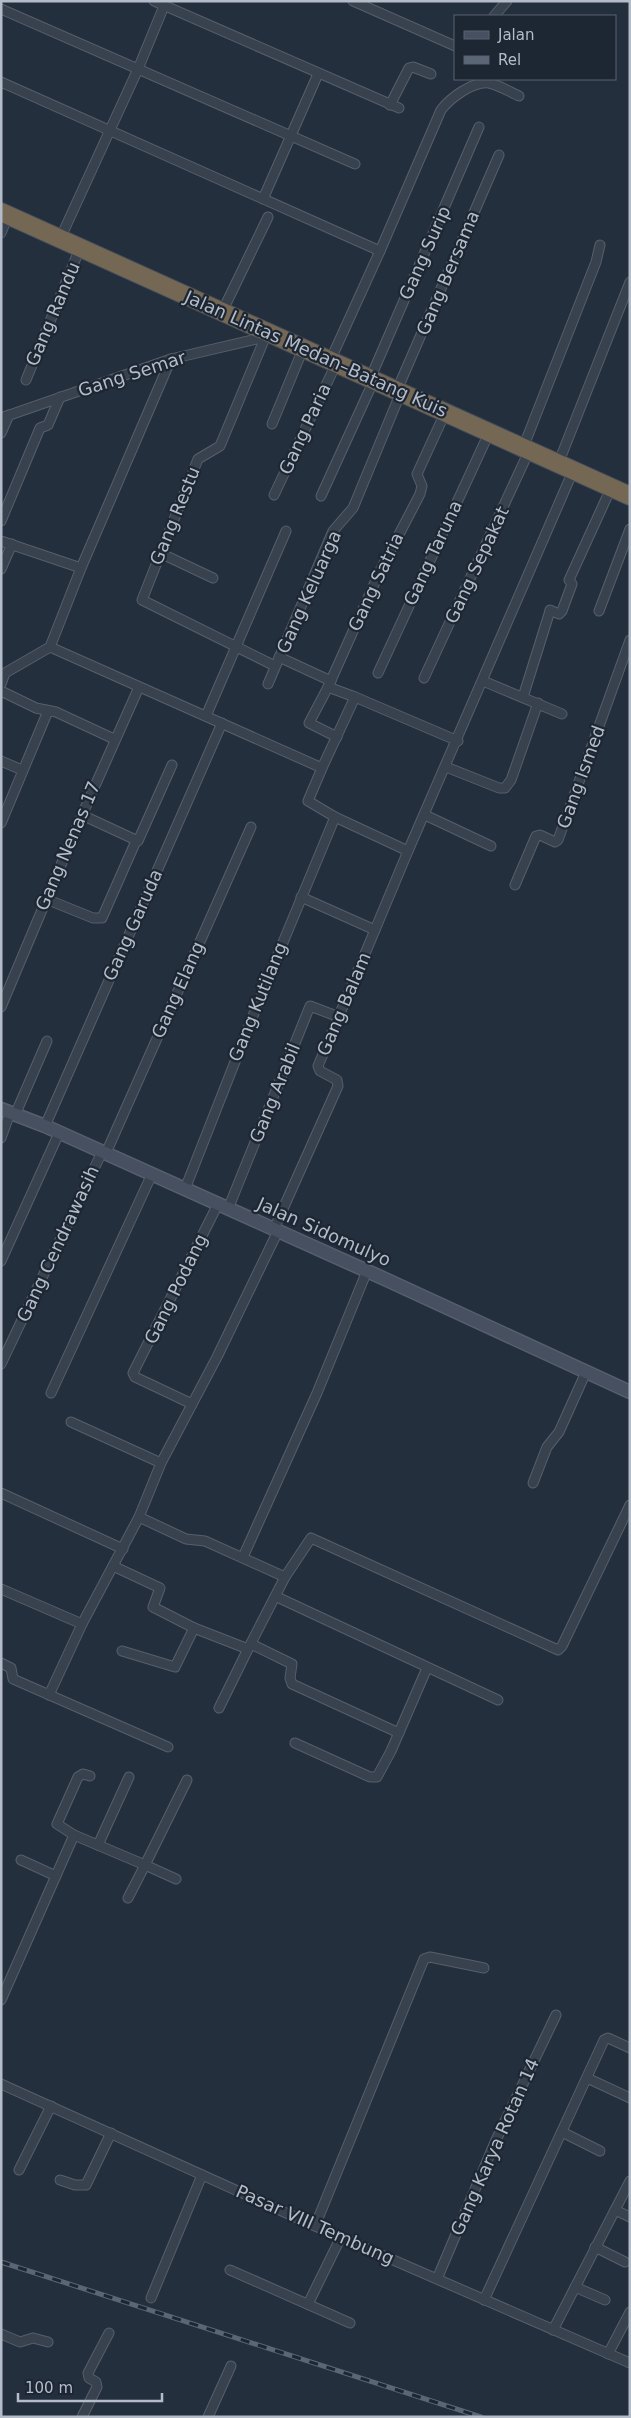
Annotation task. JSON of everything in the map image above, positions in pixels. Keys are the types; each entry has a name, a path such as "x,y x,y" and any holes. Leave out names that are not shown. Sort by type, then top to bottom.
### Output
{"highway":[{"name":"Jalan Lintas Medan–Batang Kuis","path":"5,214 264,333 399,391 630,496"}],"street":[{"path":"154,1 394,107 409,68 413,66 431,74"},
{"path":"353,1 454,46"},
{"path":"495,15 507,1"},
{"path":"60,239 138,69 164,6"},
{"path":"1,9 355,164"},
{"path":"263,199 289,136 318,74"},
{"path":"1,82 380,251"},
{"name":"Gang Paria","path":"274,495 441,110 446,104 470,87 481,83 496,85 519,96"},
{"name":"Gang Surip","path":"321,496 479,127"},
{"name":"Gang Bersama","path":"399,391 498,155"},
{"path":"1,233 5,214"},
{"path":"225,314 268,217"},
{"name":"Gang Sepakat","path":"424,678 526,450 596,262 600,245"},
{"name":"Gang Randu","path":"26,380 80,248"},
{"name":"Gang Balam","path":"276,1230 338,1086 337,1080 318,1069 408,851 458,741 483,680 565,467 630,282"},
{"name":"Gang Semar","path":"5,417 171,359 264,333"},
{"name":"Gang Restu","path":"235,647 142,601 198,459 220,446 264,333"},
{"path":"272,424 303,349"},
{"path":"1,684 3,672 50,647 81,568 171,359"},
{"name":"Gang Keluarga","path":"268,684 333,531 353,508 399,391"},
{"path":"1,521 40,428 48,424 60,397"},
{"name":"Gang Satria","path":"336,737 309,723 330,684 381,570 420,494 422,486 417,474 445,412"},
{"path":"1,433 5,417"},
{"name":"Gang Taruna","path":"378,672 489,433"},
{"path":"522,697 550,610 559,614 562,612 571,590 572,584 569,580 611,488"},
{"path":"599,611 630,529"},
{"path":"206,716 286,532"},
{"path":"1,541 81,568"},
{"path":"1,569 12,544"},
{"path":"160,553 213,578"},
{"name":"Gang Ismed","path":"515,885 536,836 540,835 555,842 558,840 630,640"},
{"path":"50,647 322,768"},
{"path":"235,647 330,684 355,697 458,741"},
{"path":"483,680 562,714"},
{"name":"Gang Nenas 17","path":"1,1007 114,739 139,687"},
{"path":"1,691 36,708 56,712 114,739"},
{"path":"355,697 307,801 335,817 408,851"},
{"path":"446,767 498,788 505,788 511,780 538,703"},
{"path":"1,823 48,711"},
{"name":"Gang Garuda","path":"45,1126 222,723"},
{"path":"1,761 22,770"},
{"path":"46,899 93,918 102,918 172,765"},
{"path":"82,815 136,841"},
{"path":"424,815 491,846"},
{"name":"Gang Kutilang","path":"185,1188 301,897 335,817"},
{"name":"Gang Elang","path":"104,1152 250,827"},
{"path":"301,897 375,930"},
{"name":"Gang Arabil","path":"223,1206 310,1006 339,1017"},
{"path":"1,1138 9,1112 47,1041"},
{"name":"Jalan Sidomulyo","path":"9,1112 59,1132 367,1270 630,1392"},
{"path":"1,1262 59,1132"},
{"name":"Gang Cendrawasih","path":"1,1364 104,1152"},
{"path":"51,1393 152,1174"},
{"name":"Gang Podang","path":"192,1404 135,1377 133,1373 223,1206"},
{"path":"49,1695 82,1624 139,1517 161,1463 192,1404 276,1230"},
{"path":"243,1558 317,1393 367,1270"},
{"path":"533,1483 547,1447 559,1432 586,1372"},
{"path":"71,1422 161,1463"},
{"path":"1,1493 122,1549"},
{"path":"219,1708 249,1647 277,1597 285,1577 308,1540 312,1538 558,1650 562,1646 630,1505"},
{"path":"139,1517 186,1539 205,1541 285,1577"},
{"path":"113,1566 160,1588 153,1607 194,1628 292,1664 290,1678 292,1684 399,1733"},
{"path":"1,1589 82,1624"},
{"path":"277,1597 498,1700"},
{"path":"122,1651 174,1667 194,1628"},
{"path":"1,1664 11,1668 14,1679 168,1747"},
{"path":"295,1743 374,1778 378,1774 399,1733 427,1668"},
{"path":"90,1776 83,1774 78,1776 57,1822 60,1828 176,1879"},
{"path":"98,1844 129,1778"},
{"path":"128,1898 187,1780"},
{"path":"1,2000 74,1835"},
{"path":"21,1860 56,1876"},
{"path":"315,2226 424,1959 430,1957 484,1968"},
{"name":"Gang Karya Rotan 14","path":"437,2279 496,2140 556,2016"},
{"path":"484,2300 605,2039 630,2048"},
{"path":"587,2078 630,2098"},
{"name":"Pasar VIII Tembung","path":"1,2084 315,2226 630,2363"},
{"path":"19,2170 51,2106"},
{"path":"562,2132 600,2151"},
{"path":"60,2180 75,2185 86,2185 111,2133"},
{"path":"151,2298 202,2175"},
{"path":"553,2330 630,2181"},
{"path":"615,2210 630,2217"},
{"path":"308,2304 341,2237"},
{"path":"595,2247 625,2262"},
{"path":"230,2270 350,2323"},
{"path":"575,2287 605,2300"},
{"path":"608,2354 630,2312"},
{"path":"82,2417 97,2384 89,2378 88,2373 109,2333"},
{"path":"1,2334 20,2342 34,2338 48,2342"},
{"path":"208,2417 231,2366"}],"railway":[{"path":"1,2262 481,2417"}]}
